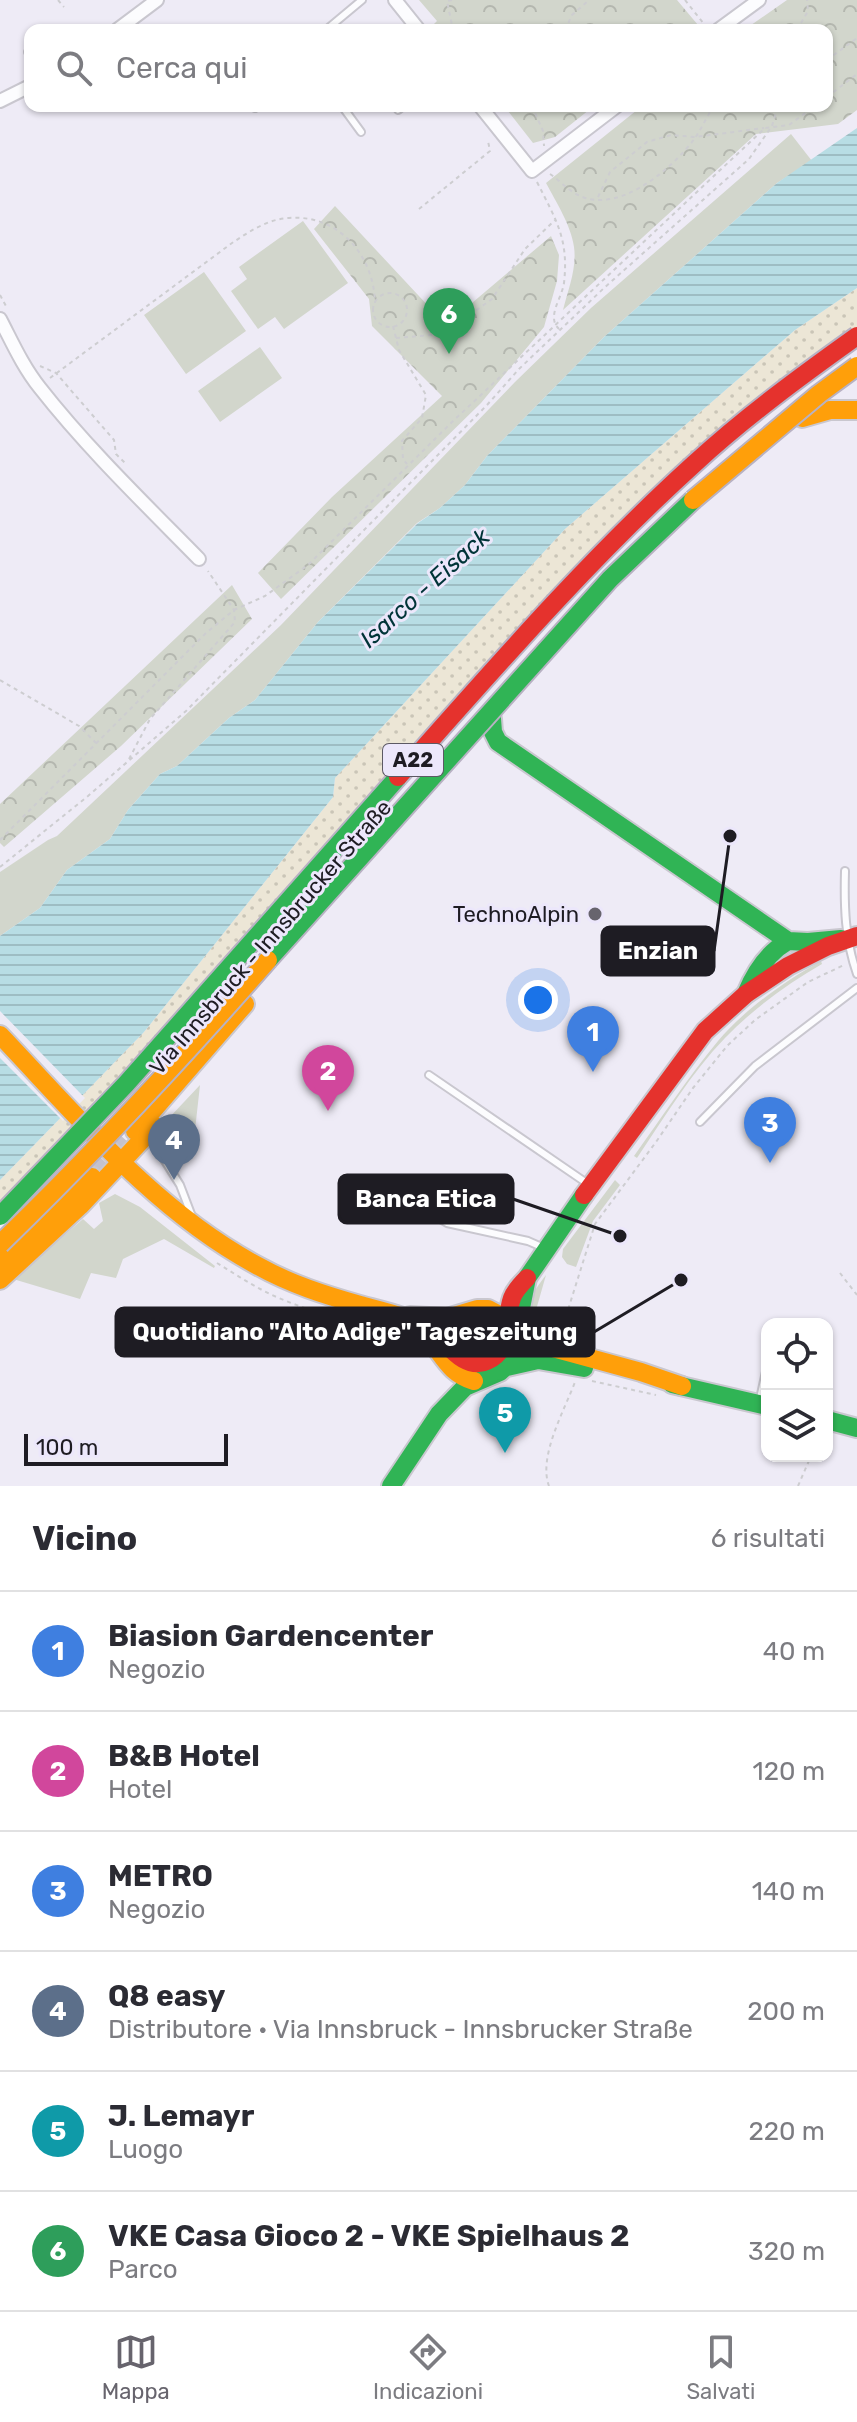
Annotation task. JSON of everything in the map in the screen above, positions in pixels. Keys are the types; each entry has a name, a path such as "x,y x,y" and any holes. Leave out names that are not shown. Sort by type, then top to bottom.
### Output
{"main road":[{"name":"A22","path":"0,1216 60,1157 133,1077 444,725 592,564 696,462 803,374 857,336"},
{"name":"A22","path":"0,1244 73,1174 151,1092 610,579 713,481 857,366"},
{"name":"Via Innsbruck - Innsbrucker Straße","path":"0,1280 51,1236 123,1163 142,1133 241,1022 244,1005 492,719 636,561 712,491 802,418 857,379"},
{"path":"802,418 830,410 857,410"},
{"path":"492,719 498,742 788,941 802,943 852,938"},
{"path":"507,1367 519,1352 518,1325 527,1278 705,1031 746,994 788,966 811,953 852,938"},
{"path":"746,994 753,977 774,950 788,941"},
{"path":"0,1035 123,1163 172,1208 244,1259 294,1283 403,1316 447,1318 488,1309 533,1334 560,1336 640,1365 682,1386"},
{"path":"0,1261 92,1177"},
{"path":"403,1316 431,1330 461,1359 476,1363 491,1360 518,1325"},
{"path":"403,1316 435,1345 450,1371 462,1379 474,1381"},
{"path":"518,1325 531,1342 682,1386"},
{"path":"391,1486 439,1414 465,1387 507,1367 538,1360 682,1386 761,1405"},
{"path":"833,1422 857,1428"}],"street":[{"path":"125,24 157,0"},
{"path":"395,0 414,24"},
{"path":"726,24 759,0"},
{"path":"0,101 24,89"},
{"path":"485,112 532,171 609,112"},
{"path":"3,313 22,362 39,387 199,559"}],"lane":[{"path":"333,24 362,0"},
{"path":"346,112 361,132"},
{"path":"845,871 844,911 857,974"},
{"path":"700,1122 755,1066 857,988"},
{"path":"429,1075 591,1186"},
{"path":"142,1133 180,1185 196,1226"},
{"path":"420,1207 447,1223 528,1241 547,1249"}],"path":[{"path":"58,0 64,7"},
{"path":"452,0 447,1 452,24"},
{"path":"568,24 572,15 589,0"},
{"path":"685,0 704,24"},
{"path":"800,24 808,11 807,0"},
{"path":"833,56 857,38"},
{"path":"833,92 857,74"},
{"path":"535,112 543,131 544,147"},
{"path":"548,172 580,196 598,199 636,192 671,164 695,137 710,112"},
{"path":"0,867 186,711 476,417 519,369 604,288 749,159 772,126 776,112"},
{"path":"598,199 610,172 647,142 671,135 695,137 789,125 807,112"},
{"path":"0,840 206,633 234,610 265,596 308,565 554,325 765,128"},
{"path":"419,209 490,151 488,141 500,131"},
{"path":"532,171 564,242 566,263 563,292 553,318 554,325 560,330"},
{"path":"39,387 232,243 272,221 290,217 329,225 344,233 365,261 374,285 374,314 378,322 389,327 398,325 407,316 402,297 391,293 381,296 375,303"},
{"path":"396,338 443,334 492,299 525,249 556,219"},
{"path":"0,295 3,313"},
{"path":"393,326 399,350 426,395 422,418 402,441 403,459 408,465"},
{"path":"37,364 56,373 114,440 116,454 127,465"},
{"path":"129,760 150,719 235,622 234,610 199,559"},
{"path":"0,680 79,726 97,744"},
{"path":"560,1336 595,1224 693,1088 727,1046 755,1020 808,982 852,961"},
{"path":"840,1273 857,1295"},
{"path":"346,1323 414,1341"},
{"path":"560,1336 583,1324"},
{"path":"549,1486 545,1476 546,1458 577,1377"},
{"path":"798,1486 808,1462"}],"green space":[{"path":"419,0 677,0 697,24 434,24 437,21"},
{"path":"787,0 857,0 857,110 838,124 756,134 563,310 573,271 574,247 566,222 546,183 635,112 833,112 833,24 753,24"},
{"path":"509,112 586,112 555,137 533,143"},
{"path":"791,134 812,161 777,183 604,337 487,456 465,485 440,508 417,523 318,622 255,700 229,718 177,766 160,774 128,810 110,839 67,870 40,908 0,936 0,872 57,836 281,625 515,382 591,308"},
{"path":"335,206 446,325 551,236 559,255 557,281 544,327 481,403 281,599 258,573 332,497 442,396 372,326 369,299 314,229"},
{"path":"303,221 348,283 284,329 275,317 258,329 231,291 247,279 239,267"},
{"path":"204,272 246,331 186,374 144,315"},
{"path":"260,347 282,378 220,422 198,391"},
{"path":"232,585 252,619 121,746 4,847 0,843 0,804"},
{"path":"821,961 822,964 771,998 725,1038 689,1081 637,1158 634,1156 696,1069 729,1029 766,996"},
{"path":"200,1085 195,1146 177,1144 167,1132 168,1119"},
{"path":"615,1180 620,1185 593,1221 576,1267 567,1264 562,1257 563,1249"},
{"path":"115,1194 140,1207 214,1268 164,1239 123,1259 116,1278 91,1273 80,1299 13,1279 83,1219 94,1229 103,1221 99,1203"},
{"path":"546,1275 536,1310 557,1319 552,1336 534,1323 529,1308 534,1293"}],"sand":[{"path":"857,288 857,330 681,463 127,1071 0,1202 0,1180 144,1032 333,797 335,778 565,529 795,330"}],"water":[{"name":"Isarco - Eisack","path":"857,128 857,288 795,330 565,529 335,778 333,797 144,1032 0,1180 0,936 40,908 67,870 110,839 128,810 160,774 177,766 229,718 255,700 318,622 418,523 465,485 487,456 604,337 777,183"}],"pier":[{"path":"0,1011 85,1098 63,1121 0,1058"}],"tunnel":[{"path":"92,1177 135,1131"}],"traffic: fast":[{"path":"268,960 610,579 693,500"},
{"path":"492,719 498,742 788,941 841,939"},
{"path":"0,1216 126,1084 398,777"},
{"path":"746,994 762,964 788,941"},
{"path":"391,1486 439,1414 465,1387 500,1372 514,1359 524,1336 521,1308 527,1278 584,1195"},
{"path":"507,1367 538,1360 584,1368"},
{"path":"672,1384 761,1405"},
{"path":"833,1422 857,1428"}],"traffic: slow":[{"path":"693,500 857,366"},
{"path":"802,418 830,410 857,410"},
{"path":"0,1244 137,1105 268,960"},
{"path":"135,1131 245,1004"},
{"path":"0,1035 120,1161 152,1191 221,1244 295,1284 398,1316 434,1333"},
{"path":"0,1280 80,1206 155,1126"},
{"path":"0,1261 92,1177"},
{"path":"410,1316 447,1318 488,1309 503,1317 531,1342 682,1386"},
{"path":"429,1339 453,1369 474,1381"}],"traffic: jam":[{"path":"398,777 616,538 753,413 857,336"},
{"path":"584,1195 705,1031 746,994 788,966 857,936"},
{"path":"434,1333 463,1359 475,1363 487,1361 501,1350 512,1298 527,1278"}],"place":[{"name":"VKE Casa Gioco 2 - VKE Spielhaus 2","path":"449,354"},
{"name":"Enzian","path":"730,836"},
{"name":"TechnoAlpin","path":"595,914"},
{"name":"Biasion Gardencenter","path":"593,1072"},
{"name":"B&B Hotel","path":"328,1111"},
{"name":"METRO","path":"770,1163"},
{"name":"Q8 easy","path":"174,1180"},
{"name":"Banca Etica","path":"620,1236"},
{"name":"Quotidiano \"Alto Adige\" Tageszeitung","path":"681,1280"},
{"name":"J. Lemayr","path":"505,1453"}]}
